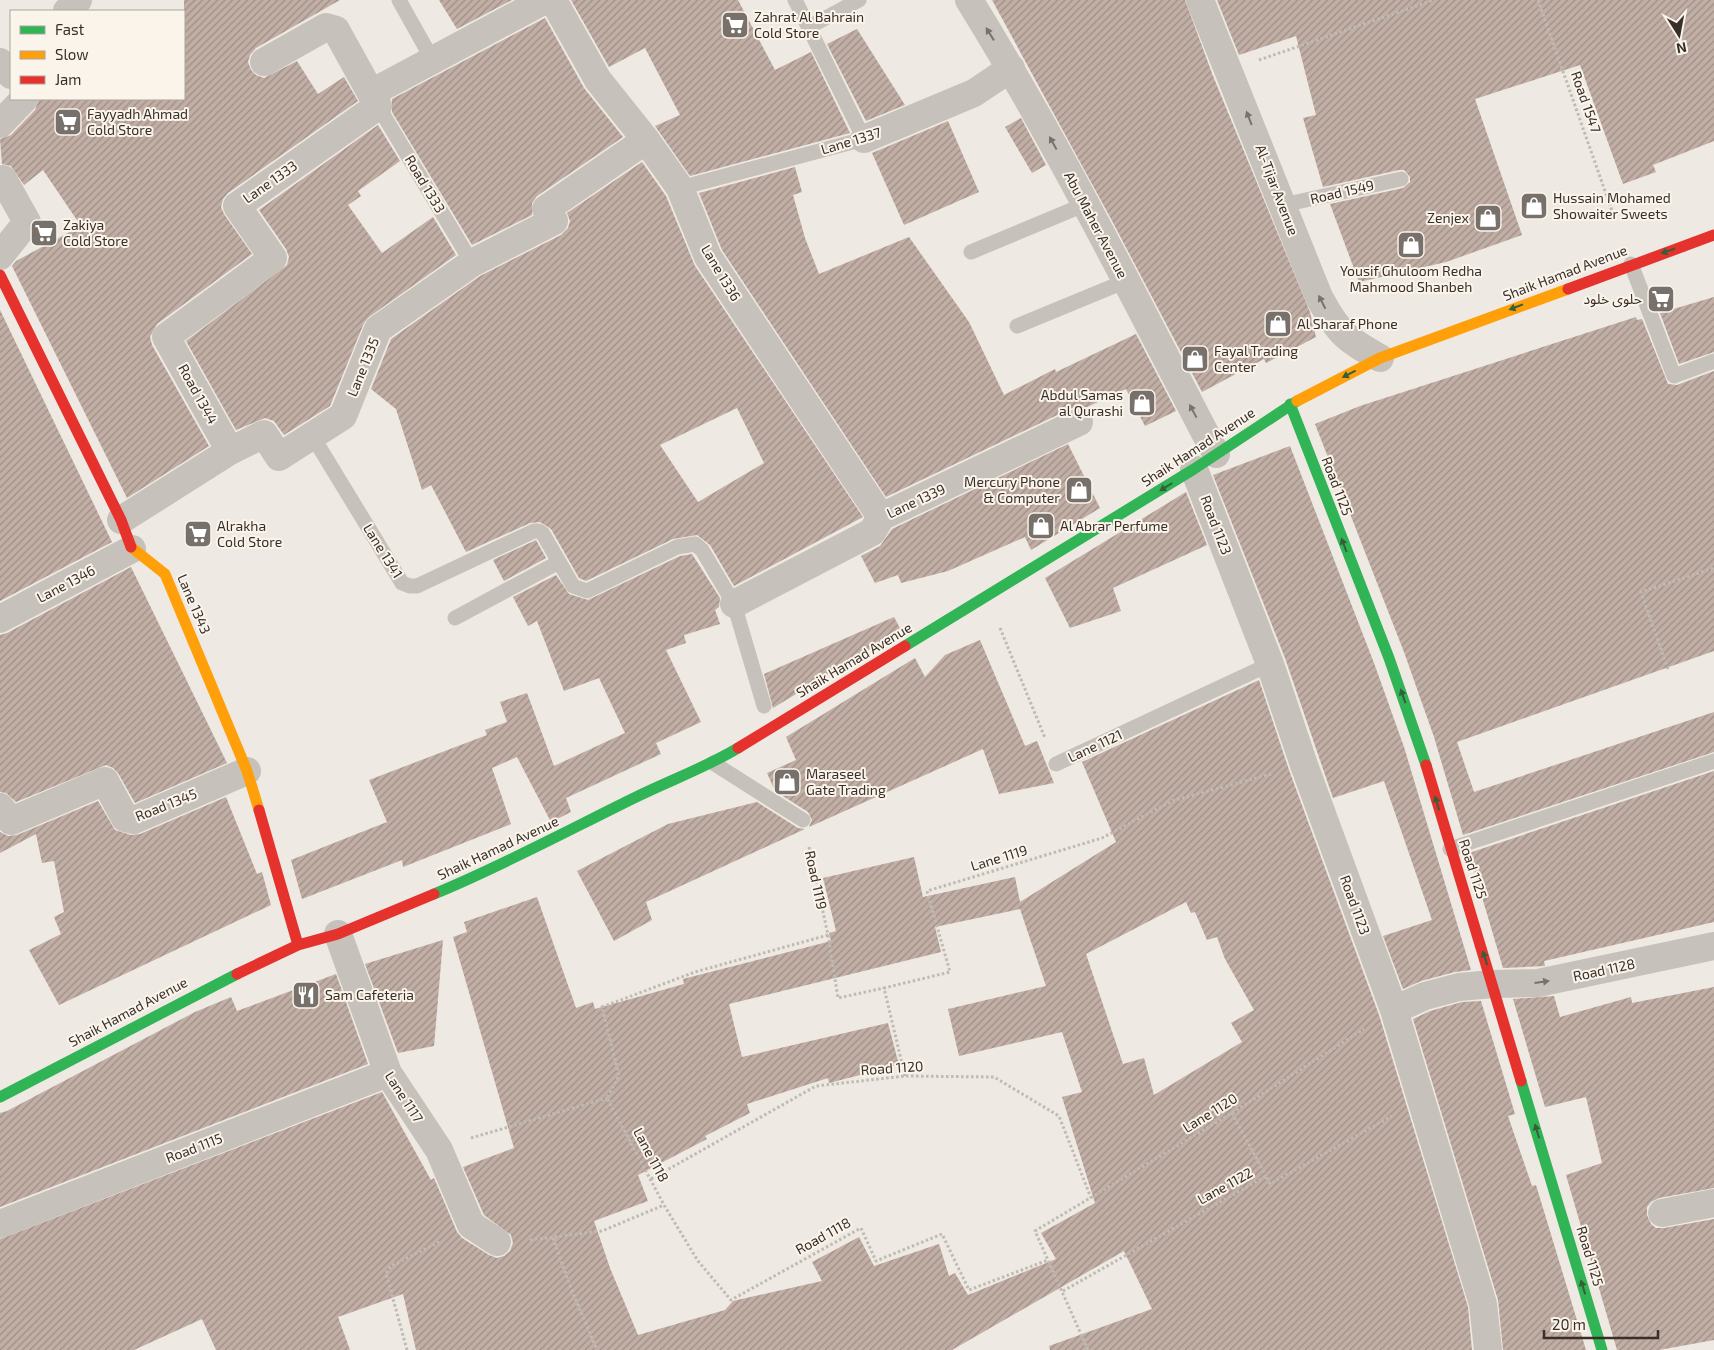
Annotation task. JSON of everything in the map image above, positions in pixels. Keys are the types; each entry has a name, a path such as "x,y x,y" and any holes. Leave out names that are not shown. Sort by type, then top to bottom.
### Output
{"street":[{"path":"68,10 78,0"},
{"name":"Lane 1333","path":"166,336 273,258 237,206 375,99 432,59 544,0"},
{"name":"Lane 1336","path":"553,0 598,80 646,140 680,188 708,257 881,517"},
{"name":"Abu Maher Avenue","path":"968,0 1010,68 1086,204 1216,454"},
{"name":"Al-Tijar Avenue","path":"1200,0 1230,70 1319,297 1335,326 1356,345 1380,358"},
{"path":"264,62 326,27 331,27 336,30 375,99"},
{"name":"Lane 1337","path":"864,139 974,93 1010,68"},
{"path":"0,124 23,100"},
{"name":"Lane 1335","path":"121,520 230,451 264,434 279,457 343,416 378,328 472,263 554,221 546,209 646,140"},
{"path":"0,256 27,222 2,177"},
{"name":"Shaik Hamad Avenue","path":"0,1097 202,990 298,945 338,934 468,880 664,783 712,763 1194,469 1290,404 1380,358 1714,235"},
{"path":"0,275 121,520 132,549"},
{"name":"Road 1344","path":"166,336 230,451"},
{"name":"Road 1125","path":"1290,404 1354,574 1389,658 1419,742 1602,1350"},
{"name":"Lane 1339","path":"734,604 872,532 881,517 1079,422"},
{"name":"Road 1123","path":"1194,469 1270,664 1304,765 1394,1010 1483,1304 1488,1350"},
{"name":"Lane 1346","path":"0,619 132,549"},
{"name":"Lane 1343","path":"132,549 165,574 247,771 280,877 298,945"},
{"name":"Road 1345","path":"0,807 11,821 105,781 125,818 134,820 247,771"},
{"name":"Lane 1117","path":"338,934 388,1073 440,1150 471,1225"},
{"name":"Road 1128","path":"1394,1010 1425,996 1459,987 1493,984 1516,985 1553,981 1714,946"},
{"name":"Road 1115","path":"0,1224 388,1073"},
{"path":"1662,1213 1714,1203"},
{"path":"471,1225 497,1242"}],"lane":[{"path":"399,0 432,59"},
{"path":"795,0 864,139"},
{"path":"809,27 860,0"},
{"name":"Road 1333","path":"375,99 472,263"},
{"name":"Lane 1337","path":"680,188 864,139"},
{"name":"Road 1549","path":"1283,205 1401,178"},
{"path":"971,252 1086,204"},
{"path":"1631,264 1674,376 1714,361"},
{"path":"1017,326 1126,281"},
{"name":"Lane 1341","path":"313,437 402,583 410,586 417,586 534,531 539,531 543,534 572,586 587,591 677,547 695,544 702,550 734,604 764,706"},
{"path":"455,618 559,562"},
{"name":"Lane 1121","path":"1056,764 1270,664"},
{"path":"1450,849 1714,761"},
{"path":"712,763 804,820"}],"path":[{"path":"1230,70 1434,0"},
{"name":"Road 1547","path":"1538,0 1612,211"},
{"path":"1668,669 1642,592 1714,568"},
{"name":"Lane 1121","path":"987,597 1056,764"},
{"name":"Lane 1119","path":"884,988 950,972 927,891 1102,838 1172,801 1304,765"},
{"name":"Road 1119","path":"804,820 828,935 838,998 884,988"},
{"path":"440,1150 478,1135 607,1098 619,1076 602,1007 694,972 828,935"},
{"path":"884,988 905,1076"},
{"name":"Lane 1120","path":"1048,1260 1035,1231 1232,1113 1394,1010"},
{"name":"Road 1120","path":"651,1179 816,1086 905,1076 994,1077 1059,1116 1091,1198"},
{"name":"Lane 1118","path":"607,1098 664,1205 698,1262 730,1300"},
{"name":"Lane 1122","path":"1063,1291 1266,1176 1270,1184 1421,1100"},
{"path":"1232,1113 1266,1176"},
{"path":"497,1242 553,1238 602,1231 664,1205"},
{"path":"407,1350 386,1273 391,1266 471,1225"},
{"name":"Road 1118","path":"730,1300 861,1228 876,1261 942,1234 969,1290 1048,1260"},
{"path":"553,1238 572,1291 597,1350"},
{"path":"1048,1260 1088,1350"}],"building":[{"path":"184,0 340,0 256,48 250,55 248,62 251,70 256,75 264,78 297,61 318,94 344,77 358,101 228,193 223,199 221,207 224,214 252,254 157,324 150,337 152,345 209,446 127,498 12,266 16,261 81,226 43,170 24,185 11,166 2,164 0,139 11,135 35,110 39,100 185,100"},
{"path":"439,0 512,0 457,29"},
{"path":"571,0 738,0 775,70 811,52 850,133 690,176 655,126 680,115 645,48 609,67"},
{"path":"992,0 1185,0 1213,76 1310,312 1316,337 1266,363 1264,359 1202,392 1110,217"},
{"path":"1217,0 1714,0 1714,141 1653,165 1656,172 1623,184 1580,65 1475,99 1522,235 1446,262 1359,282 1330,204 1403,188 1410,182 1410,177 1404,170 1399,170 1323,187 1303,118 1316,115 1296,36 1239,55"},
{"path":"545,18 584,88 623,137 537,196 532,203 532,215 472,245 392,112 392,99"},
{"path":"857,29 905,105 866,121 827,44"},
{"path":"1021,118 1046,165 1032,173 1005,127"},
{"path":"948,121 979,192 904,225 872,153"},
{"path":"378,125 400,161 358,191 361,196 348,205 382,253 433,217 456,255 369,317 364,323 330,406 284,435 274,421 265,418 236,430 186,341 287,265 289,257 286,249 259,210"},
{"path":"642,162 666,196 695,266 863,517 734,586 710,545 697,535 673,539 586,581 579,578 551,529 540,522 530,523 466,552 431,485 422,490 396,409 371,389 391,339 480,276 561,235 568,228 570,221 567,213","holes":["737,408 764,463 698,502 660,445"]},
{"path":"795,167 802,192 793,195 805,238 819,274 909,237 969,322 1004,395 1055,369 1056,372 1136,334 1176,411 1145,426 1126,389 1085,408 1072,408 886,497 722,250 699,193"},
{"path":"1714,297 1714,352 1679,364 1660,313"},
{"path":"0,310 112,542 0,601"},
{"path":"1636,317 1637,320 1642,319 1668,384 1677,385 1714,371 1714,651 1457,742 1474,792 1714,712 1714,752 1463,835 1434,737 1404,652 1315,424 1360,406"},
{"path":"1068,444 1100,508 1031,550 1025,537 948,571 901,583 898,575 875,583 861,556 880,546 892,529"},
{"path":"1290,446 1374,663 1404,747 1471,970 1421,981 1403,989 1383,936 1432,920 1384,781 1333,798 1285,658 1213,475"},
{"path":"1186,492 1207,545 1113,588 1121,611 1070,628 1045,578"},
{"path":"536,540 546,558 504,581 493,560"},
{"path":"692,554 720,598 719,607 715,610 720,624 684,635 686,643 666,650 701,722 656,743 661,754 566,798 571,812 551,822 517,757 492,768 511,824 403,867 402,860 302,899 291,860 387,822 369,780 487,735 485,730 507,722 500,702 527,693 554,766 625,733 599,678 564,691 537,621 528,626 513,597 556,575 569,594 588,600 680,556"},
{"path":"131,567 227,763 135,803 118,773 106,765 16,802 6,793 0,792 0,635"},
{"path":"894,617 901,630 773,708 764,674"},
{"path":"980,640 1025,746 1037,741 1054,783 999,794 983,749 809,827 812,820 808,812 775,791 767,773 796,760 786,737 915,658 925,677 945,655"},
{"path":"1259,680 1289,770 1379,1015 1468,1307 1472,1350 1050,1350 1049,1346 1152,1309 1124,1251 952,1350 416,1350 403,1294 338,1317 350,1350 216,1350 202,1319 134,1350 0,1350 0,1239 382,1092 431,1180 434,1178 457,1232 462,1238 489,1255 497,1258 504,1256 510,1251 513,1243 511,1235 484,1215 463,1167 514,1148 453,937 467,932 464,922 537,897 576,1008 593,1002 595,1009 684,984 683,979 831,941 829,933 836,931 823,878 914,857 923,897 1015,877 1020,902 1116,842 1082,762","holes":["1186,902 1191,913 1195,912 1207,940 1217,937 1225,959 1254,1010 1231,1023 1242,1042 1154,1095 1144,1058 1123,1064 1086,954","1020,909 1046,986 948,1009 959,1056 1062,1032 1082,1092 1062,1097 1095,1203 1041,1233 1056,1259 968,1295 955,1273 949,1276 939,1244 874,1266 859,1237 812,1262 822,1281 733,1301 725,1310 638,1335 610,1268 594,1221 648,1201 638,1175 707,1139 705,1136 750,1113 747,1104 828,1078 829,1083 899,1065 888,1023 742,1057 729,1004 941,952 935,927"]},
{"path":"1714,771 1714,922 1544,961 1545,966 1503,968 1469,853"},
{"path":"226,797 257,874 262,872 271,905 59,1005 29,950 61,934 54,917 64,912 54,861 42,863 36,834 0,853 0,832 8,836 17,835 98,801 115,830 131,835 140,834"},
{"path":"757,802 798,828 805,829 646,902 652,920 614,941 577,871 668,824"},
{"path":"443,940 434,1046 398,1053 365,964"},
{"path":"336,974 368,1064 0,1207 0,1113 195,1012 231,997 237,1011"},
{"path":"1714,987 1714,1188 1659,1198 1651,1202 1647,1207 1647,1215 1651,1224 1656,1228 1714,1219 1714,1340 1659,1350 1617,1350 1566,1175 1602,1163 1586,1097 1545,1107 1513,999 1554,996 1560,1017 1631,997 1632,1003"},
{"path":"1481,1001 1515,1114 1508,1116 1532,1186 1536,1185 1586,1350 1503,1350 1498,1300 1413,1019 1430,1011 1462,1002"}],"traffic: fast":[{"path":"905,646 1194,469 1297,401"},
{"path":"1290,404 1389,658 1426,765"},
{"path":"434,894 509,860 632,799 713,762 738,748"},
{"path":"0,1097 237,974"},
{"path":"1521,1081 1602,1350"}],"traffic: slow":[{"path":"1297,401 1380,358 1568,289"},
{"path":"131,547 165,574 247,771 259,810"}],"traffic: jam":[{"path":"1568,289 1714,235"},
{"path":"0,275 121,520 131,547"},
{"path":"738,748 905,646"},
{"path":"1426,765 1521,1081"},
{"path":"259,810 298,945"},
{"path":"237,974 298,945 338,934 434,894"}],"place":[{"name":"Zahrat Al Bahrain Cold Store","path":"735,25"},
{"name":"Fayyadh Ahmad Cold Store","path":"68,122"},
{"name":"Hussain Mohamed Showaiter Sweets","path":"1534,206"},
{"name":"Zenjex","path":"1488,218"},
{"name":"Zakiya Cold Store","path":"44,233"},
{"name":"Yousif Ghuloom Redha Mahmood Shanbeh","path":"1411,245"},
{"name":"حلوى خلود","path":"1661,299"},
{"name":"Al Sharaf Phone","path":"1278,324"},
{"name":"Fayal Trading Center","path":"1195,359"},
{"name":"Abdul Samas al Qurashi","path":"1142,403"},
{"name":"Mercury Phone & Computer","path":"1079,490"},
{"name":"Al Abrar Perfume","path":"1041,526"},
{"name":"Alrakha Cold Store","path":"198,534"},
{"name":"Maraseel Gate Trading","path":"787,782"},
{"name":"Sam Cafeteria","path":"306,995"}]}
